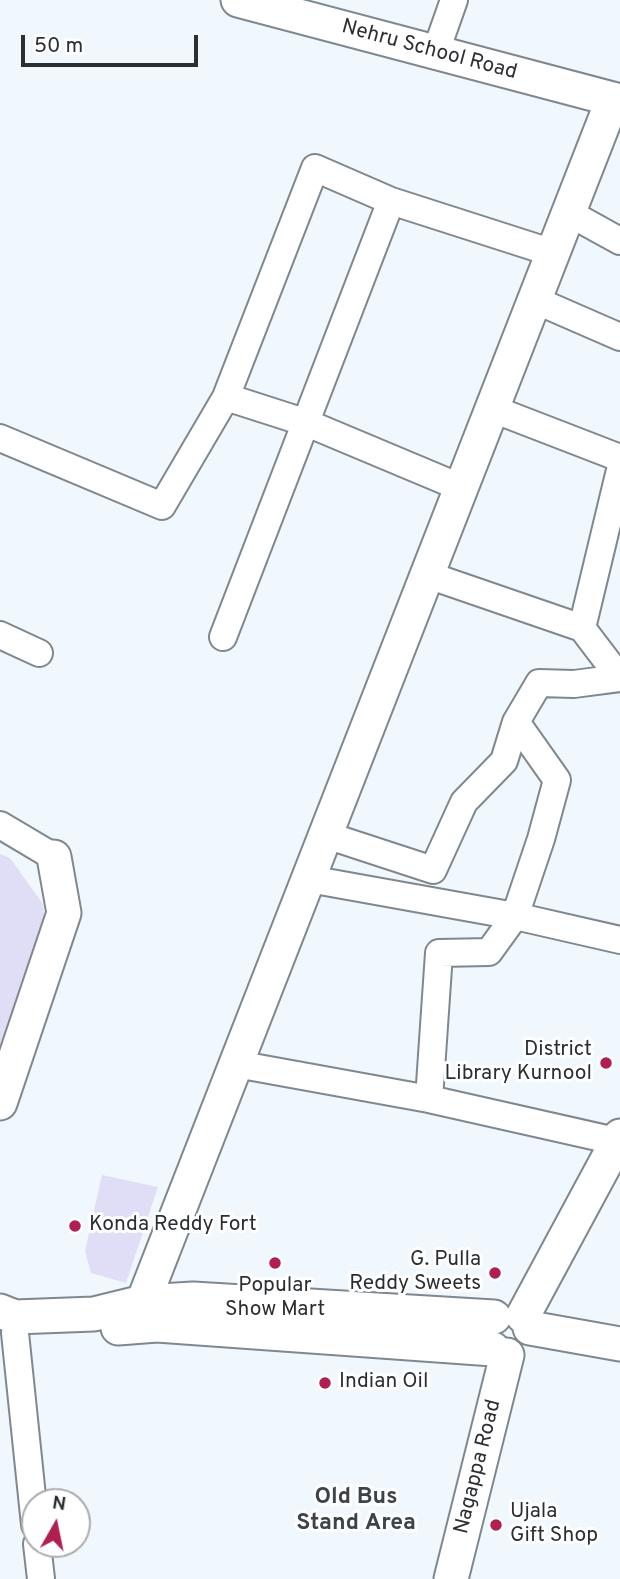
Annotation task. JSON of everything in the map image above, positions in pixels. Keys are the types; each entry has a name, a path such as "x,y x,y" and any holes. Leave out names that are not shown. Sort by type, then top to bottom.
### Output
{"street":[{"name":"Nehru School Road","path":"238,0 617,100"},
{"path":"435,54 454,0"},
{"path":"142,1314 236,1064 461,488 569,213 617,100"},
{"path":"0,438 162,506 226,397 315,169 391,201 553,253"},
{"path":"223,637 391,201"},
{"path":"569,213 620,241"},
{"path":"535,300 620,337"},
{"path":"226,397 307,423 461,488"},
{"path":"492,409 620,458"},
{"path":"582,628 620,470"},
{"path":"326,835 433,870 464,802 504,761 516,722 539,683 574,684 620,678 582,628 428,575"},
{"path":"0,635 38,653"},
{"path":"429,1099 439,953 489,951 515,916 558,780 516,722"},
{"path":"0,825 54,857 64,913 0,1103"},
{"path":"309,879 515,916 620,940"},
{"path":"236,1064 429,1099 619,1140"},
{"name":"Nagappa Road","path":"451,1579 509,1333 619,1140"},
{"path":"29,1488 5,1325 15,1317 142,1314 193,1299 620,1343"},
{"path":"39,1558 41,1579"}],"shaded area":[{"path":"0,854 10,858 43,904 45,927 0,1045"},
{"path":"102,1175 158,1187 126,1283 91,1273 85,1251"}],"place":[{"name":"District Library Kurnool","path":"606,1063"},
{"name":"Konda Reddy Fort","path":"75,1226"},
{"name":"Popular Show Mart","path":"275,1263"},
{"name":"G. Pulla Reddy Sweets","path":"495,1273"},
{"name":"Indian Oil","path":"325,1383"},
{"name":"Ujala Gift Shop","path":"496,1525"}],"district":[{"name":"Old Bus Stand Area","path":"356,1511"}]}
